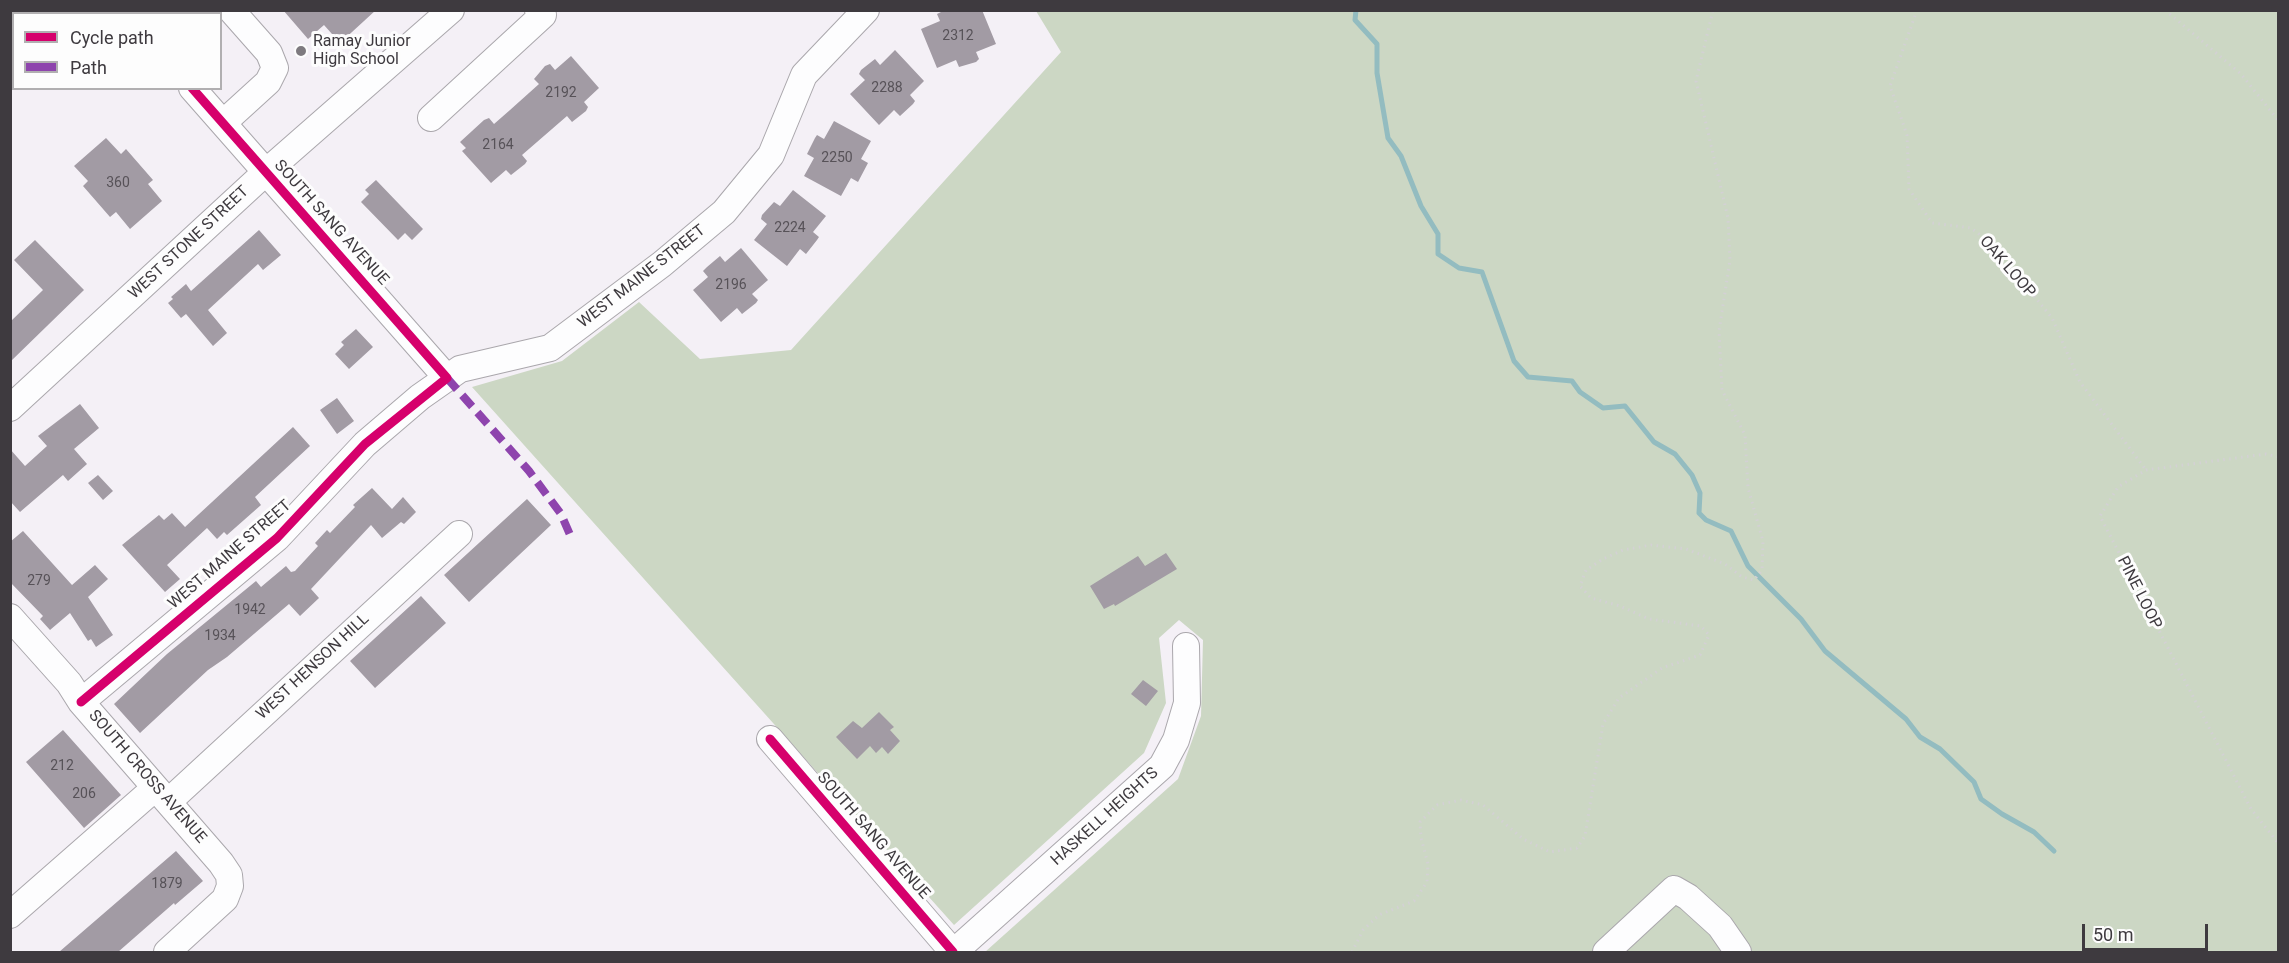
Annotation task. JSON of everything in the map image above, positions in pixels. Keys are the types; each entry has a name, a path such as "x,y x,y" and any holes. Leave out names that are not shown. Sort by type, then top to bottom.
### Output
{"street":[{"path":"223,123 268,82 274,68 267,50 231,10"},
{"name":"WEST STONE STREET","path":"11,406 266,172 452,10"},
{"path":"431,118 543,15 538,10"},
{"name":"WEST MAINE STREET","path":"81,702 277,538 365,444 447,378 460,369 550,348 662,264 724,212 771,155 804,75 866,10"},
{"name":"SOUTH SANG AVENUE","path":"194,90 447,378"},
{"name":"WEST HENSON HILL","path":"10,915 162,795 459,534"},
{"name":"SOUTH CROSS AVENUE","path":"10,617 69,683 81,702 229,875 230,886 225,899 216,910 167,952"},
{"name":"HASKELL HEIGHTS","path":"954,952 1162,766 1176,740 1187,703 1186,646"},
{"name":"SOUTH SANG AVENUE","path":"770,740 954,952"},
{"path":"1606,952 1674,889 1688,897 1720,926 1738,952"}],"path":[{"path":"1352,952 1363,930 1379,915 1414,901 1427,882 1428,864 1421,838 1420,822 1437,805 1461,800 1483,805 1523,839 1550,852 1577,848 1585,836 1604,724 1619,698 1662,668 1700,655 1709,635 1701,626 1649,619 1620,606 1591,598 1580,586 1586,570 1623,550 1667,545 1725,564 1742,576 1754,580 1762,570 1763,541 1748,488 1745,435 1722,390 1719,331 1730,260 1728,218 1696,81 1713,10"},
{"path":"2165,10 2241,75 2278,120"}],"green space":[{"path":"1036,11 2278,11 2278,952 985,952 1178,779 1201,716 1203,640 1179,620 1159,638 1166,703 1144,753 954,925 472,387 562,361 639,302 700,359 791,350 1061,52"}],"building":[{"path":"283,10 376,10 340,43 324,25 308,39"},
{"path":"945,10 982,10 996,44 976,52 979,59 976,62 959,67 956,60 937,68 921,29 940,21 937,14"},
{"path":"895,50 924,81 910,95 915,101 913,104 900,116 894,110 879,125 850,94 865,80 859,74 861,70 875,59 880,65"},
{"path":"571,56 599,88 584,102 588,107 586,111 572,122 567,116 522,155 527,161 525,164 511,175 506,170 491,183 462,151 466,148 460,142 484,120 489,118 494,124 510,110 539,84 534,79 545,66 550,64 555,70"},
{"path":"834,121 871,141 861,159 868,163 858,182 851,178 841,196 804,176 814,158 807,154 815,138 817,135 824,139"},
{"path":"106,138 121,154 126,149 153,180 148,184 162,201 130,229 116,212 110,217 83,186 88,181 74,166"},
{"path":"376,180 423,229 412,240 405,233 398,240 361,202 369,194 365,190"},
{"path":"793,190 826,216 813,232 819,237 817,240 806,254 800,249 787,266 754,240 767,224 761,219 762,215 774,202 780,206"},
{"path":"259,230 281,255 263,270 258,264 208,310 227,333 213,346 186,314 181,318 168,303 173,299 171,297 186,284 191,291"},
{"path":"35,240 84,290 10,362 10,322 43,290 14,260"},
{"path":"741,248 768,280 752,294 758,300 756,303 742,314 737,308 721,322 693,290 708,277 703,271 707,267 720,256 725,262"},
{"path":"356,329 373,347 349,369 335,354 344,345 341,342"},
{"path":"337,398 354,421 337,434 320,410"},
{"path":"80,404 99,428 74,449 87,464 68,481 63,475 20,512 10,501 10,449 25,466 47,446 38,436"},
{"path":"293,427 310,446 255,497 261,505 227,535 224,532 217,539 207,528 167,565 180,579 165,592 122,545 159,515 164,520 172,513 185,527"},
{"path":"98,475 113,491 103,500 88,483"},
{"path":"372,488 392,509 403,497 416,512 404,524 401,522 382,538 371,525 311,589 319,598 300,616 289,604 227,657 208,670 140,733 114,704 167,654 256,581 261,587 286,566 291,572 295,571 318,546 315,543 327,530 330,533 355,507 353,505"},
{"path":"527,499 551,525 469,602 444,575"},
{"path":"23,531 72,585 95,565 108,579 88,597 113,635 96,647 91,639 88,641 70,613 50,630 40,619 43,616 10,582 10,542"},
{"path":"1166,553 1177,569 1115,606 1114,604 1104,609 1090,586 1138,556 1145,566"},
{"path":"421,596 446,623 375,688 350,661"},
{"path":"1143,680 1158,691 1146,706 1131,694"},
{"path":"879,712 894,727 890,730 900,741 888,754 882,747 876,753 870,746 857,759 836,737 853,721 862,728"},
{"path":"63,730 121,795 84,828 26,762"},
{"path":"176,851 203,881 118,952 59,952"}],"waterway":[{"path":"1356,10 1355,20 1377,44 1377,73 1388,138 1401,156 1421,206 1438,234 1438,254 1459,268 1482,272 1514,361 1528,377 1572,381 1580,392 1603,408 1625,406 1654,442 1675,454 1692,475 1700,493 1699,513 1706,520 1731,531 1748,566 1801,619 1825,651 1906,719 1920,737 1940,749 1974,782 1981,799 2034,832 2054,851"}],"marked path":[{"path":"447,378 529,471 561,514 571,537"}],"cycle path":[{"path":"81,702 277,538 365,444 447,378 194,90"},
{"path":"770,739 953,952"}],"place":[{"name":"Ramay Junior High School","path":"301,51"}]}
